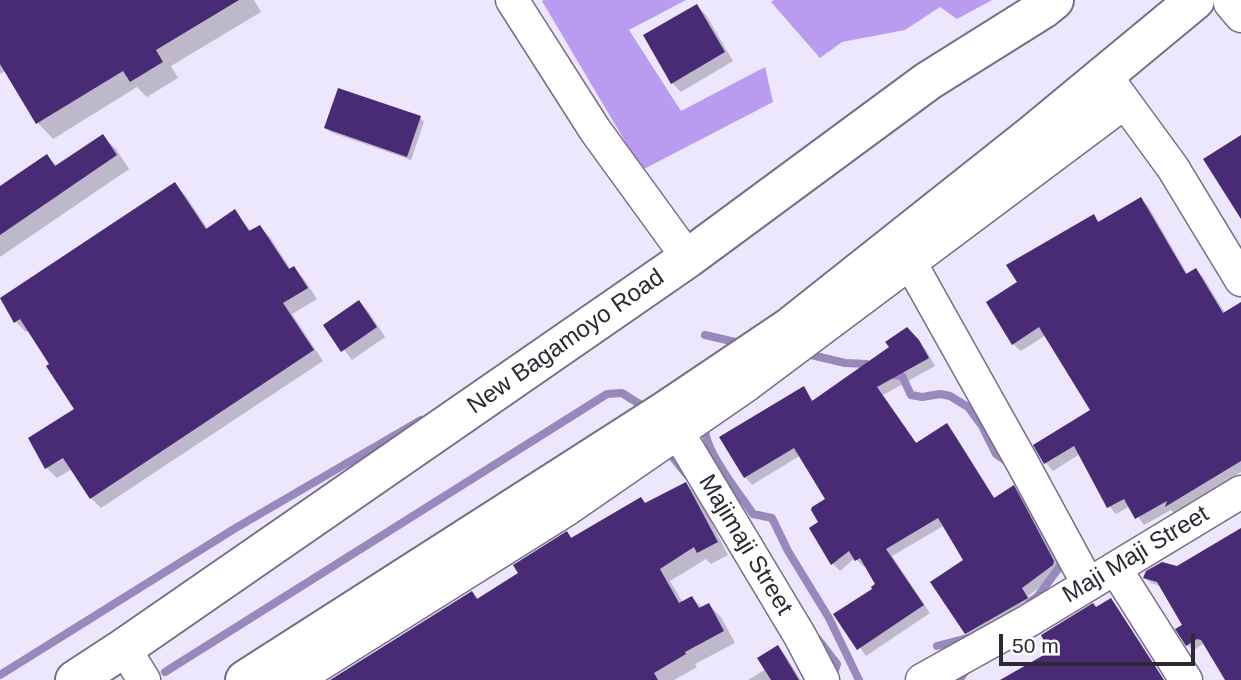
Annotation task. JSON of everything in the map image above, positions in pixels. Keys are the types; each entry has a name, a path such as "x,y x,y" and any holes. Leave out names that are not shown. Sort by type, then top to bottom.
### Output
{"highway":[{"name":"New Bagamoyo Road","path":"75,680 688,258 928,81 1054,0"},
{"path":"245,680 671,422 790,327 1115,89 1222,6"}],"street":[{"path":"513,0 595,130 688,258"},
{"path":"295,680 563,512 671,422 747,386 911,264 1115,89 1173,167 1241,280"},
{"path":"911,264 1088,584"},
{"name":"Majimaji Street","path":"671,422 800,636 823,680"},
{"name":"Maji Maji Street","path":"922,680 1241,492"},
{"path":"1115,568 1186,680"},
{"path":"124,648 144,680"}],"shaded area":[{"path":"686,0 629,30 681,111 765,67 773,102 642,170 542,1"},
{"path":"992,0 957,19 940,7 905,30 842,42 820,58 771,2"}],"building":[{"path":"0,0 239,0 156,50 163,62 130,82 123,71 36,124 0,64"},
{"path":"697,4 725,52 671,84 643,35"},
{"path":"338,88 421,116 407,157 324,128"},
{"path":"103,134 117,155 0,235 0,186 47,154 55,166"},
{"path":"1241,135 1241,219 1203,159"},
{"path":"175,182 206,229 235,209 249,231 260,225 289,269 294,266 308,288 283,303 314,350 90,499 63,458 45,469 28,438 74,409 20,319 14,323 0,298"},
{"path":"1141,197 1186,274 1196,268 1223,313 1241,302 1241,461 1165,507 1167,501 1135,519 1124,499 1107,508 1074,446 1044,464 1033,445 1090,410 1039,327 1012,345 986,302 1017,282 1006,265 1094,214 1098,222"},
{"path":"359,300 377,327 341,352 323,325"},
{"path":"907,327 919,340 929,358 877,387 916,443 947,423 994,498 1014,485 1054,561 1053,565 1022,588 1028,598 965,634 930,582 963,560 938,518 886,549 924,605 857,650 833,614 872,589 875,584 860,558 855,561 849,551 831,565 809,528 818,522 812,507 825,499 794,448 744,478 719,437 804,386 812,401 889,347 885,342"},
{"path":"686,482 718,542 697,553 694,547 660,569 679,603 692,596 699,608 709,603 724,631 654,673 658,680 330,680 472,591 477,599 518,573 513,565 567,531 571,538 641,497 645,503"},
{"path":"1241,528 1241,680 1225,680 1201,640 1197,639 1186,646 1175,629 1182,625 1157,582 1143,578 1146,571 1162,562 1177,566"},
{"path":"1111,598 1164,680 1000,680 1049,652 1041,635 1093,603 1096,607"},
{"path":"778,645 799,680 771,680 757,658"}],"waterway":[{"path":"705,335 735,342 733,350"},
{"path":"803,353 845,363 867,364 875,368"},
{"path":"890,374 902,376 911,395 950,396 968,407 982,426 996,454 1010,464"},
{"path":"165,672 607,394 622,393 641,405"},
{"path":"0,675 234,529 421,420"},
{"path":"705,426 706,436 716,459 753,514 772,518 788,551 829,618 859,680"},
{"path":"670,454 687,475"},
{"path":"1030,602 1038,596 1061,565 1059,557"},
{"path":"937,646 971,637"},
{"path":"817,638 837,664 833,677"},
{"path":"959,680 968,668"}]}
